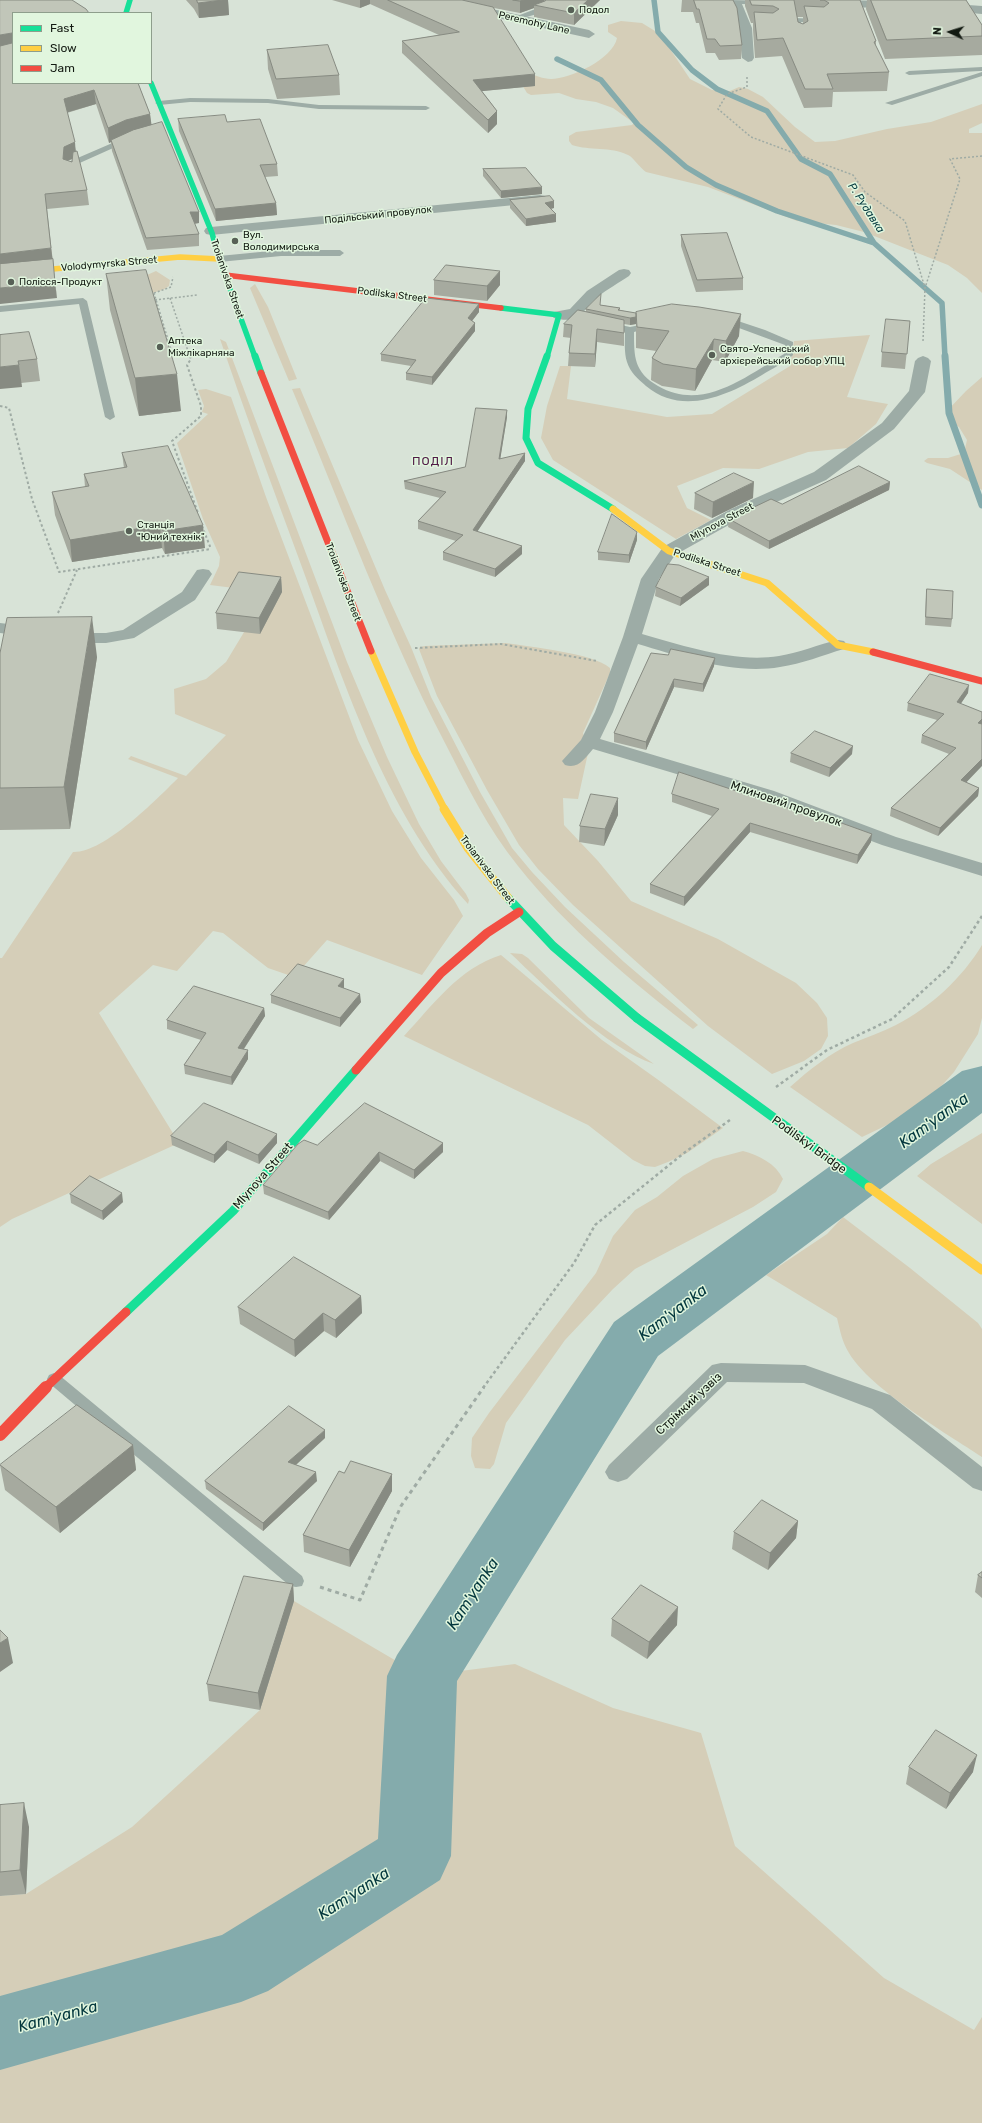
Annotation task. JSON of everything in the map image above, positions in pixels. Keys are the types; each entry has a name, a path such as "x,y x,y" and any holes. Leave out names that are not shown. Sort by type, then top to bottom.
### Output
{"street":[{"path":"126,12 130,0"},
{"name":"Peremohy Lane","path":"433,0 589,34"},
{"path":"733,0 791,1"},
{"path":"733,0 750,26 748,58"},
{"path":"822,2 860,9 909,5"},
{"path":"929,6 982,10"},
{"name":"Troianivska Street","path":"150,84 159,103 165,128 211,232 219,259 261,373 364,634 417,758 468,848 519,912 581,970 637,1018"},
{"name":"Подільський провулок","path":"211,232 546,199"},
{"name":"Volodymyrska Street","path":"0,274 180,257 219,259"},
{"name":"Podilska Street","path":"225,275 559,315 575,313 592,294 624,273"},
{"name":"Podilska Street","path":"559,315 551,346 528,409 526,438 538,463 599,499 669,551 767,583 838,645"},
{"name":"Mlynova Street","path":"572,760 589,742 604,712 632,638 650,579 669,551 737,513 820,476 888,426 918,392 923,361"},
{"path":"0,628 83,638 106,638 128,634 189,596 203,574"},
{"path":"632,638 687,652 746,662 778,662 838,645 884,654 982,681"},
{"name":"Млиновий провулок","path":"589,742 768,795 889,841 982,870"},
{"name":"Mlynova Street","path":"0,1435 54,1379 233,1211 441,973 487,933 519,912"},
{"name":"Podilskyi Bridge","path":"637,1018 982,1270"},
{"name":"Стрімкий узвіз","path":"618,1472 721,1372 805,1374 881,1402 982,1481"}],"lane":[{"path":"516,18 541,10 551,0"},
{"path":"801,38 797,20 822,20"},
{"path":"788,27 798,27"},
{"path":"909,73 982,69"},
{"path":"889,103 982,74"},
{"path":"159,103 190,100 268,101 319,107 426,108"},
{"path":"70,174 69,165 137,136"},
{"path":"219,259 281,253 340,253"},
{"path":"0,309 83,301 110,417"},
{"path":"559,315 582,320"},
{"path":"630,330 630,363 638,375 662,394 690,401 724,393 788,355 790,344 762,332 723,319 716,319"},
{"path":"596,323 630,330 662,322"},
{"path":"54,1379 296,1580"}],"path":[{"path":"748,58 747,87 726,94 718,109 751,137 853,175 865,192 905,221 925,288"},
{"path":"923,361 925,288 960,179 950,159 982,156"},
{"path":"146,294 162,292 172,286 174,280 171,274"},
{"path":"154,294 172,353"},
{"path":"148,301 197,295"},
{"path":"170,298 192,359 187,365 201,406 201,416 172,441 198,513"},
{"path":"0,406 9,408 32,499 59,572 211,549"},
{"path":"200,520 211,549 203,574"},
{"path":"48,634 77,570"},
{"path":"415,648 500,644 622,664"},
{"path":"771,1090 827,1050 892,1019 949,967 982,916"},
{"path":"296,1580 360,1600 401,1506 478,1395 574,1263 595,1225 684,1153 734,1117"}],"shaded area":[{"path":"621,21 642,23 655,31 662,37 690,79 712,90 730,91 739,87 748,89 763,97 795,127 815,142 835,141 887,129 931,122 982,104 982,123 969,129 969,133 982,133 982,293 967,278 948,265 864,232 836,225 797,221 708,187 646,172 630,156 621,152 572,145 569,141 569,136 576,132 632,125 634,123 613,108 596,102 576,99 559,93 531,95 527,93 518,78 527,73 548,79 559,78 569,76 590,66 608,53 614,46 617,38 608,32 608,25"},
{"path":"156,271 170,280 169,286 154,293 124,295 120,287"},
{"path":"255,284 268,307 297,379 289,381 250,288"},
{"path":"870,335 847,397 888,404 876,424 848,448 808,452 759,469 723,468 677,486 687,508 711,520 676,539 553,460 541,438 547,406 560,366 571,366 567,399 667,417 712,414 790,366 794,341"},
{"path":"220,339 226,342 347,662 387,757 419,824 441,861 466,894 469,900 468,904 438,867 412,827 368,740 332,649"},
{"path":"982,377 982,490 950,469 924,461 928,458 948,458 964,453 967,440 959,427 950,421 946,412"},
{"path":"300,388 431,697 480,792 512,848 565,907 624,962 698,1025 693,1029 623,973 557,911 507,852 478,807 403,656 365,568 292,389"},
{"path":"206,389 231,397 266,497 358,740 392,811 421,858 454,900 463,916 422,975 327,940 294,977 268,968 223,933 213,931 177,971 153,965 99,1013 179,1143 12,1219 0,1227 0,958 2,958 73,852 86,850 114,835 129,824 178,778 128,759 131,756 186,776 226,735 175,714 174,689 206,679 226,662 264,599 258,591 210,585 219,566 220,557 203,519 177,443 208,414 202,412 204,406 198,390"},
{"path":"506,643 590,658 610,668 610,673 583,733 588,753 578,799 563,798 564,825 598,861 631,901 718,939 796,983 817,1003 827,1018 828,1036 821,1049 804,1061 772,1074 708,1026 573,905 538,869 519,845 487,790 437,696 419,649 420,647 425,646"},
{"path":"982,945 982,1018 978,1034 954,1072 927,1102 902,1118 862,1137 790,1087 812,1068 836,1052 853,1043 896,1025 921,1010 945,991 965,969"},
{"path":"510,953 522,954 528,958 589,1018 654,1064 616,1045 597,1031 559,999"},
{"path":"501,955 602,1040 723,1128 687,1153 655,1167 645,1166 633,1160 588,1125 404,1036 436,1000 459,978 486,961"},
{"path":"982,1133 982,1224 917,1176 931,1164"},
{"path":"743,1151 766,1161 776,1169 783,1179 776,1192 753,1207 635,1269 613,1289 565,1340 506,1423 494,1464 490,1469 475,1468 471,1456 472,1438 489,1413 596,1273 613,1236 635,1210 657,1197 683,1176 713,1159"},
{"path":"843,1217 910,1268 978,1323 982,1329 982,1457 910,1410 859,1367 847,1349 837,1318 766,1275 827,1234"},
{"path":"294,1601 422,1676 515,1664 613,1708 701,1733 735,1846 884,1978 974,2030 982,2017 982,2123 0,2123 0,1896 26,1894 132,1827 260,1710"}],"building":[{"path":"0,0 72,0 88,12 12,12 12,33 0,35"},
{"path":"197,0 223,0 198,3"},
{"path":"388,0 462,0 493,7 535,74 473,80 497,111 488,120 402,41 459,32"},
{"path":"546,0 588,0 574,13 534,5"},
{"path":"694,0 733,0 737,8 742,45 720,46 715,39 707,39 699,9 697,9"},
{"path":"750,0 794,0 798,22 803,24 808,21 804,6 824,7 829,3 824,0 860,0 876,41 874,42 889,72 827,74 833,89 805,89 783,38 757,40 754,12 773,13 779,9 773,6 752,5"},
{"path":"871,0 966,0 982,25 982,36 887,40"},
{"path":"12,43 12,84 138,84 150,114 126,120 108,128 94,90 64,99 75,142 64,147 63,159 72,162 73,152 77,151 87,190 45,194 51,248 0,254 0,46"},
{"path":"328,45 339,75 276,79 267,50"},
{"path":"225,115 227,122 260,119 277,164 260,165 276,203 215,209 178,119"},
{"path":"162,122 199,212 190,212 199,234 146,238 111,140 133,130"},
{"path":"526,168 542,187 501,191 483,169"},
{"path":"550,196 554,201 545,203 556,214 526,219 510,200"},
{"path":"727,233 743,278 697,280 681,235"},
{"path":"53,259 55,283 0,288 0,264"},
{"path":"446,265 500,271 487,286 434,280"},
{"path":"146,270 177,374 135,378 106,274"},
{"path":"601,294 600,305 620,308 618,310 636,313 636,317 630,318 586,309"},
{"path":"426,298 479,304 468,318 475,323 432,377 406,373 416,360 381,354"},
{"path":"672,304 741,314 726,341 714,339 696,369 663,364 652,358 669,331 637,327 636,312"},
{"path":"578,310 624,320 624,333 597,329 595,354 569,353 572,325 564,324"},
{"path":"886,319 910,321 907,354 882,352"},
{"path":"29,332 37,359 18,361 19,365 0,367 0,335"},
{"path":"476,408 507,410 499,459 525,453 473,530 522,546 495,569 443,552 463,535 418,521 446,492 404,481 465,467"},
{"name":"Станція \"Юний технік\"","path":"168,446 203,525 163,531 160,525 70,540 52,492 89,486 84,474 127,467 122,453"},
{"path":"859,466 890,482 769,541 729,519 771,499 782,504"},
{"path":"734,473 754,482 713,502 695,493"},
{"path":"612,514 637,532 629,555 598,552"},
{"path":"668,564 679,565 709,577 681,598 656,587"},
{"path":"239,572 281,577 259,618 216,613"},
{"path":"927,589 953,591 952,619 926,617"},
{"path":"92,617 64,787 0,788 0,653 7,618"},
{"path":"671,649 715,658 703,684 674,679 646,742 614,733 651,653 668,655"},
{"path":"930,674 969,685 957,702 982,712 982,719 978,723 982,724 982,759 961,780 979,788 940,828 891,808 956,748 922,735 944,714 908,703"},
{"path":"815,731 853,746 830,768 791,753"},
{"path":"679,772 791,809 792,807 836,821 872,834 858,855 750,823 684,897 650,884 719,809 672,794"},
{"path":"591,794 618,798 605,829 580,826"},
{"path":"298,964 344,979 338,986 360,994 340,1018 271,995"},
{"path":"194,986 264,1008 238,1048 248,1050 231,1077 184,1065 206,1033 167,1020"},
{"path":"204,1103 277,1134 258,1155 227,1141 214,1155 171,1136"},
{"path":"365,1103 443,1143 414,1170 379,1152 328,1212 263,1185 298,1144 304,1140 317,1145"},
{"path":"90,1176 122,1193 102,1211 70,1194"},
{"path":"294,1257 361,1296 335,1320 323,1313 294,1340 238,1307"},
{"path":"77,1405 133,1445 56,1507 0,1465"},
{"path":"289,1406 325,1430 288,1462 316,1472 263,1523 205,1481"},
{"path":"351,1461 392,1474 349,1550 303,1535 339,1471 344,1473"},
{"path":"762,1500 798,1521 770,1553 734,1532"},
{"path":"982,1572 982,1578 978,1575"},
{"path":"244,1576 293,1584 258,1693 207,1684"},
{"path":"641,1585 678,1607 649,1642 612,1619"},
{"path":"0,1630 8,1638 0,1643"},
{"path":"936,1730 977,1755 950,1793 909,1767"},
{"path":"24,1803 20,1870 0,1872 0,1805"}],"waterway":[{"name":"Р. Рудавка","path":"654,0 658,32 692,70 717,89 767,111 801,159 830,174 874,243"},
{"path":"557,59 601,80 638,125 686,167 716,185 777,211 874,243"},
{"name":"Р. Рудавка","path":"874,243 942,303 945,357"},
{"name":"Р. Рудавка","path":"945,356 949,413 982,505"},
{"name":"Kam'yanka","path":"0,2033 241,1966 414,1856 422,1676 636,1339 982,1085"}],"traffic: fast":[{"path":"126,12 130,0"},
{"path":"151,84 212,233 219,259 261,373"},
{"path":"501,308 559,315 551,346 528,409 526,438 538,463 613,509"},
{"path":"508,898 553,946 637,1018"},
{"path":"637,1018 869,1187"},
{"path":"126,1312 233,1211 356,1070"}],"traffic: slow":[{"path":"0,274 180,257 219,259"},
{"path":"613,509 669,551 767,583 838,645 873,652"},
{"path":"371,651 415,752 453,825 477,861 508,898"},
{"path":"869,1187 982,1270"}],"traffic: jam":[{"path":"225,275 501,308"},
{"path":"261,373 371,651"},
{"path":"873,652 982,681"},
{"path":"356,1070 441,973 487,933 519,912"},
{"path":"0,1435 54,1379 126,1312"}],"place":[{"name":"Подол","path":"571,10"},
{"name":"Вул. Володимирська","path":"235,241"},
{"name":"Полісся-Продукт","path":"11,282"},
{"name":"Аптека Міжлікарняна","path":"160,347"},
{"name":"Свято-Успенський архієрейський собор УПЦ","path":"712,355"},
{"name":"Станція \"Юний технік\"","path":"129,531"}],"district":[{"name":"ПОДІЛ","path":"433,462"}]}
